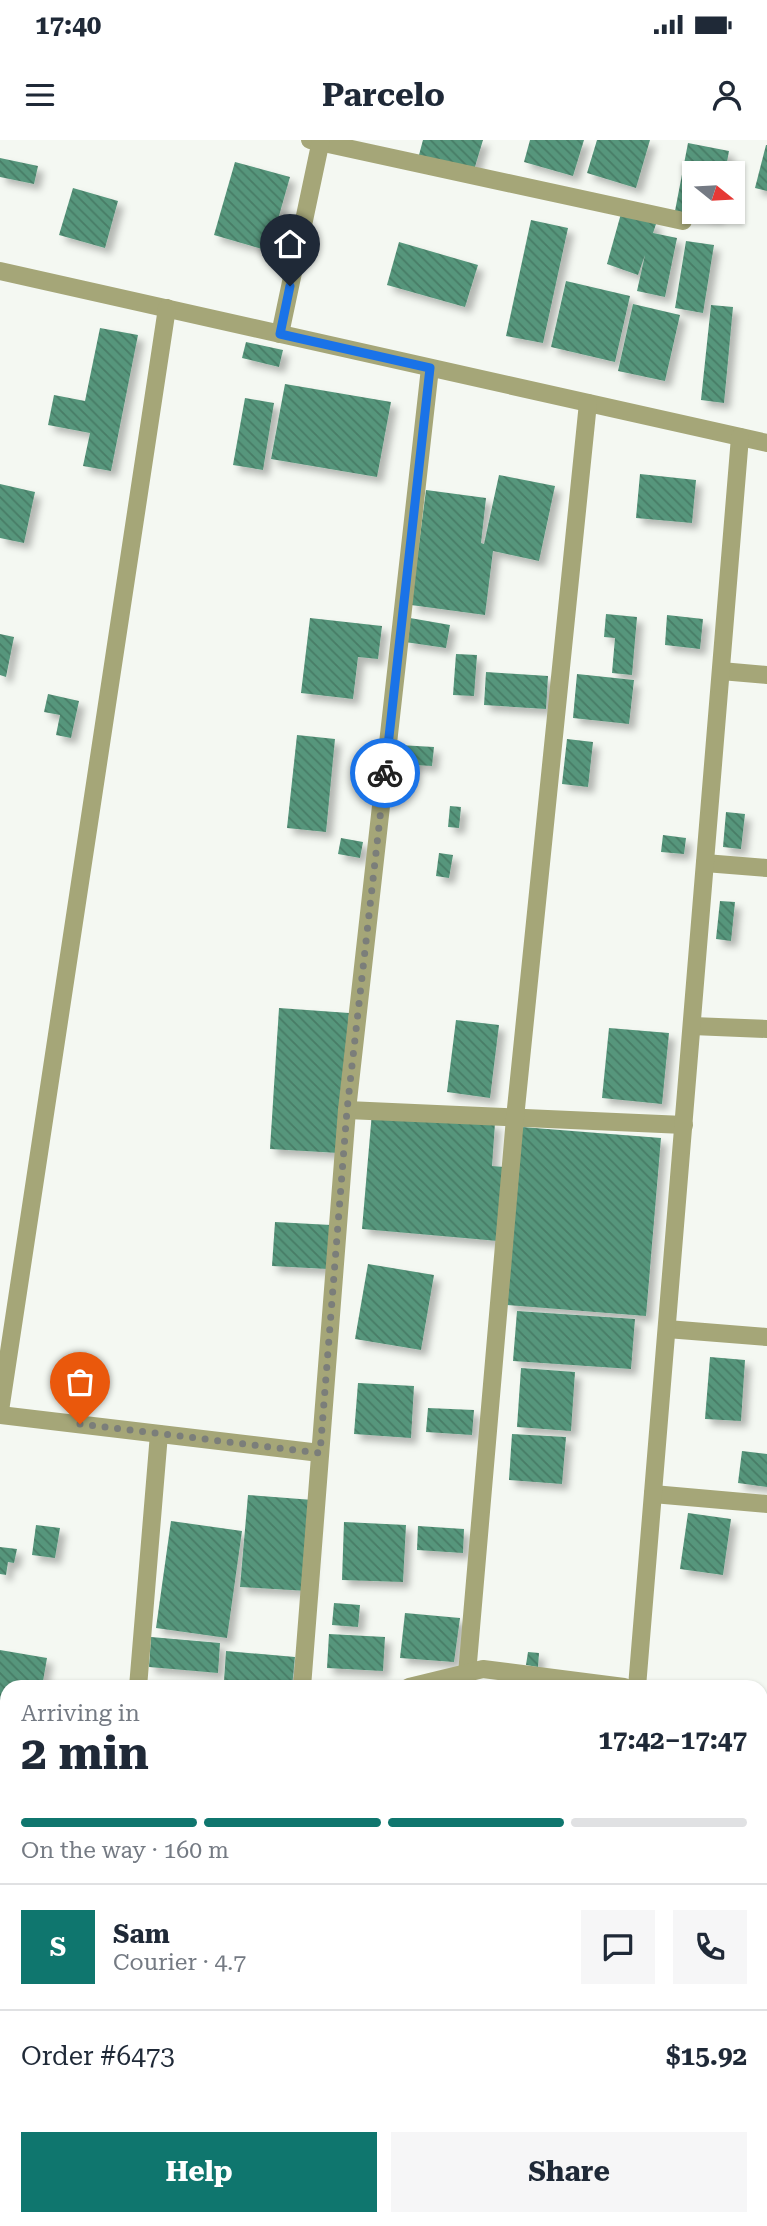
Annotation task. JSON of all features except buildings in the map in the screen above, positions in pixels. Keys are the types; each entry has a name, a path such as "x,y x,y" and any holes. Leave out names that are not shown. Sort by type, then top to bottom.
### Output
{"street":[{"path":"280,334 317,141 682,221"},
{"path":"0,271 767,443"},
{"path":"167,308 0,1413 320,1453"},
{"path":"303,1680 347,1110 430,368"},
{"path":"467,1674 515,1118 588,403"},
{"path":"638,1680 740,437"},
{"path":"721,671 767,675"},
{"path":"705,863 767,868"},
{"path":"692,1026 767,1029"},
{"path":"347,1110 684,1125"},
{"path":"667,1329 767,1337"},
{"path":"139,1680 159,1434"},
{"path":"653,1494 767,1504"},
{"path":"440,1680 483,1669 569,1680"}],"way so far":[{"path":"80,1424 320,1453 347,1110 385,773"}],"route":[{"path":"290,286 280,334 430,368 385,773"}]}
